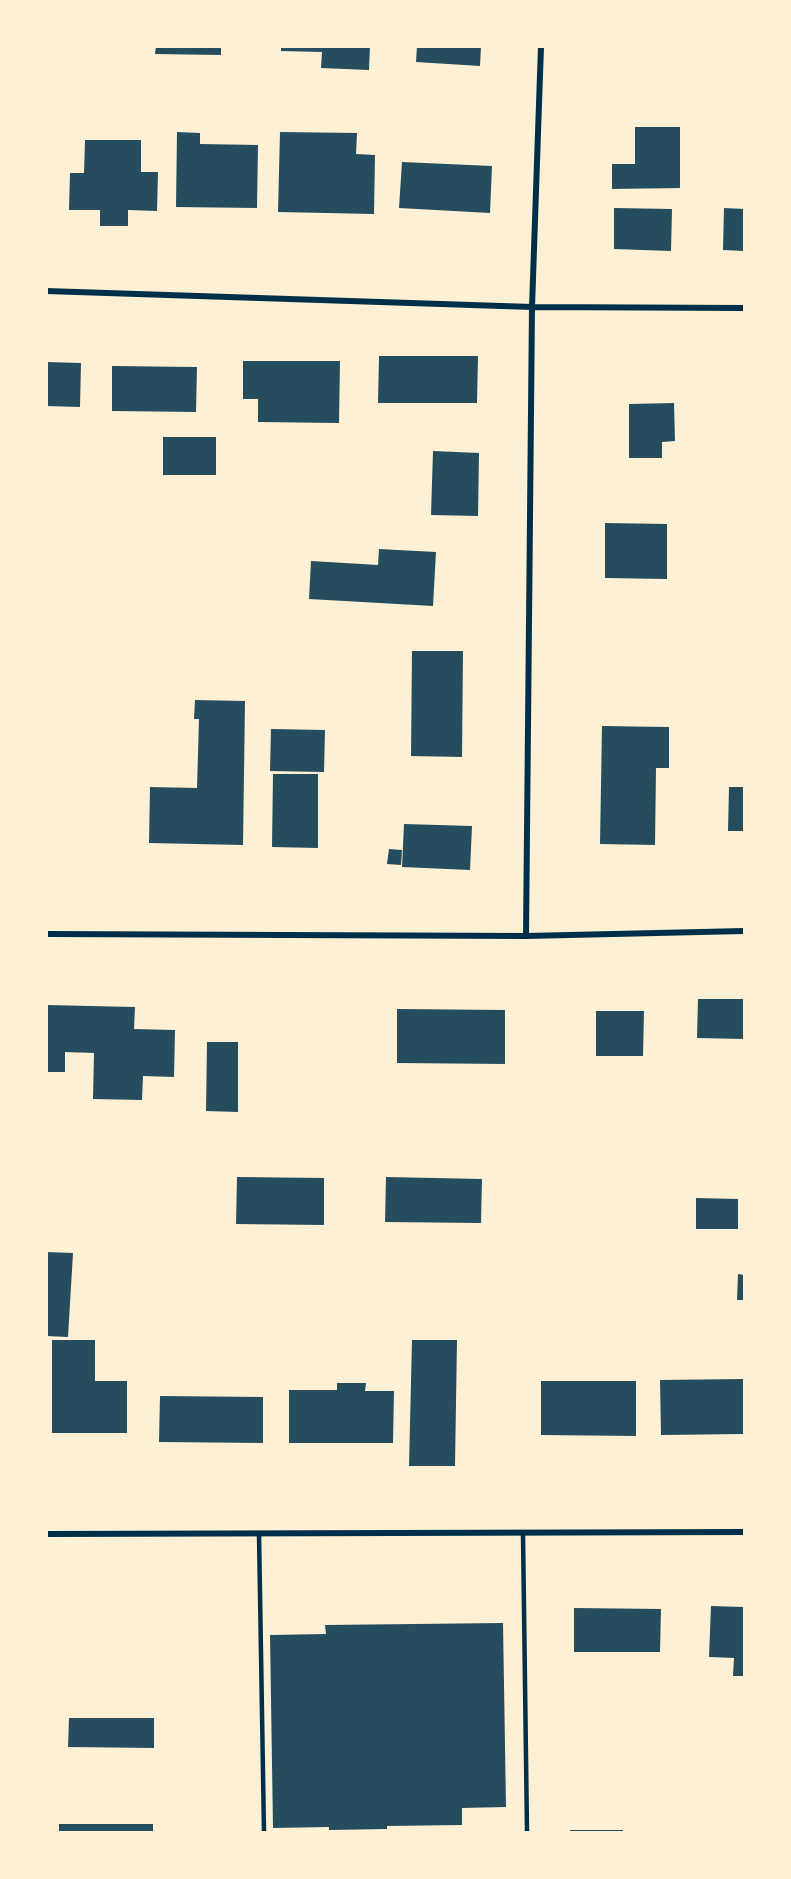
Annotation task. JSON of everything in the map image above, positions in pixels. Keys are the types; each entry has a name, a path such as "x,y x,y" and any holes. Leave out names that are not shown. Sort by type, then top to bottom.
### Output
{"street":[{"path":"526,936 532,307 541,46"},
{"path":"46,291 532,307 744,308"},
{"path":"46,934 526,936 744,931"},
{"path":"46,1534 744,1532"}],"lane":[{"path":"259,1534 264,1833"},
{"path":"523,1534 527,1833"}],"building":[{"path":"156,46 221,46 221,55 155,54"},
{"path":"281,46 370,46 369,70 321,68 322,52 281,51"},
{"path":"417,46 481,46 480,66 416,62"},
{"path":"635,127 680,127 680,188 612,189 612,164 635,164"},
{"path":"177,132 200,133 200,144 258,145 257,208 176,207"},
{"path":"280,132 357,133 356,154 375,155 374,214 278,212"},
{"path":"85,140 141,140 141,172 158,172 157,211 128,210 128,226 100,226 100,210 69,210 70,173 84,173"},
{"path":"402,162 492,166 490,213 399,208"},
{"path":"614,208 672,209 671,251 614,249"},
{"path":"724,208 744,209 744,251 723,250"},
{"path":"379,356 478,356 477,403 378,403"},
{"path":"243,361 340,361 339,423 258,422 258,399 243,399"},
{"path":"46,362 81,363 80,407 46,406"},
{"path":"112,366 197,367 196,412 112,411"},
{"path":"674,403 675,441 662,442 662,458 629,458 629,404"},
{"path":"163,437 216,437 216,475 163,475"},
{"path":"433,451 479,453 478,516 431,515"},
{"path":"605,523 667,524 667,579 605,578"},
{"path":"379,549 436,552 433,606 309,599 311,561 378,565"},
{"path":"412,651 463,651 462,757 411,756"},
{"path":"195,700 245,701 243,845 149,843 150,787 197,788 199,719 194,719"},
{"path":"602,726 669,727 669,768 656,768 655,845 600,844"},
{"path":"271,729 325,730 324,772 270,771"},
{"path":"273,774 318,774 318,848 272,847"},
{"path":"729,787 744,787 744,831 728,831"},
{"path":"404,824 472,826 470,870 402,867"},
{"path":"389,849 402,850 401,865 387,864"},
{"path":"698,999 744,999 744,1039 697,1038"},
{"path":"46,1005 135,1007 134,1029 175,1030 174,1077 143,1076 142,1100 93,1099 94,1053 65,1052 65,1072 46,1072"},
{"path":"397,1009 505,1010 505,1064 397,1063"},
{"path":"596,1011 644,1011 643,1056 596,1056"},
{"path":"207,1042 238,1042 238,1112 206,1111"},
{"path":"237,1177 324,1178 324,1225 236,1224"},
{"path":"386,1177 482,1179 481,1223 385,1222"},
{"path":"696,1198 738,1199 738,1229 696,1229"},
{"path":"46,1252 73,1253 68,1337 46,1336"},
{"path":"738,1274 744,1275 744,1300 737,1300"},
{"path":"52,1340 95,1340 95,1381 127,1381 127,1433 52,1433"},
{"path":"412,1340 457,1340 455,1466 409,1466"},
{"path":"744,1379 744,1434 661,1435 660,1380"},
{"path":"541,1381 636,1381 636,1436 541,1435"},
{"path":"337,1383 366,1383 365,1391 394,1391 393,1443 289,1443 289,1390 337,1390"},
{"path":"160,1396 263,1397 263,1443 159,1442"},
{"path":"711,1606 744,1607 744,1676 733,1676 734,1658 709,1657"},
{"path":"574,1608 661,1609 660,1652 574,1652"},
{"path":"503,1623 506,1807 462,1808 462,1825 387,1826 387,1829 329,1830 329,1827 273,1828 270,1635 326,1634 325,1625"},
{"path":"69,1718 154,1718 154,1748 68,1747"},
{"path":"59,1824 153,1824 153,1832 59,1832"},
{"path":"570,1830 623,1830 623,1832 570,1832"}]}
